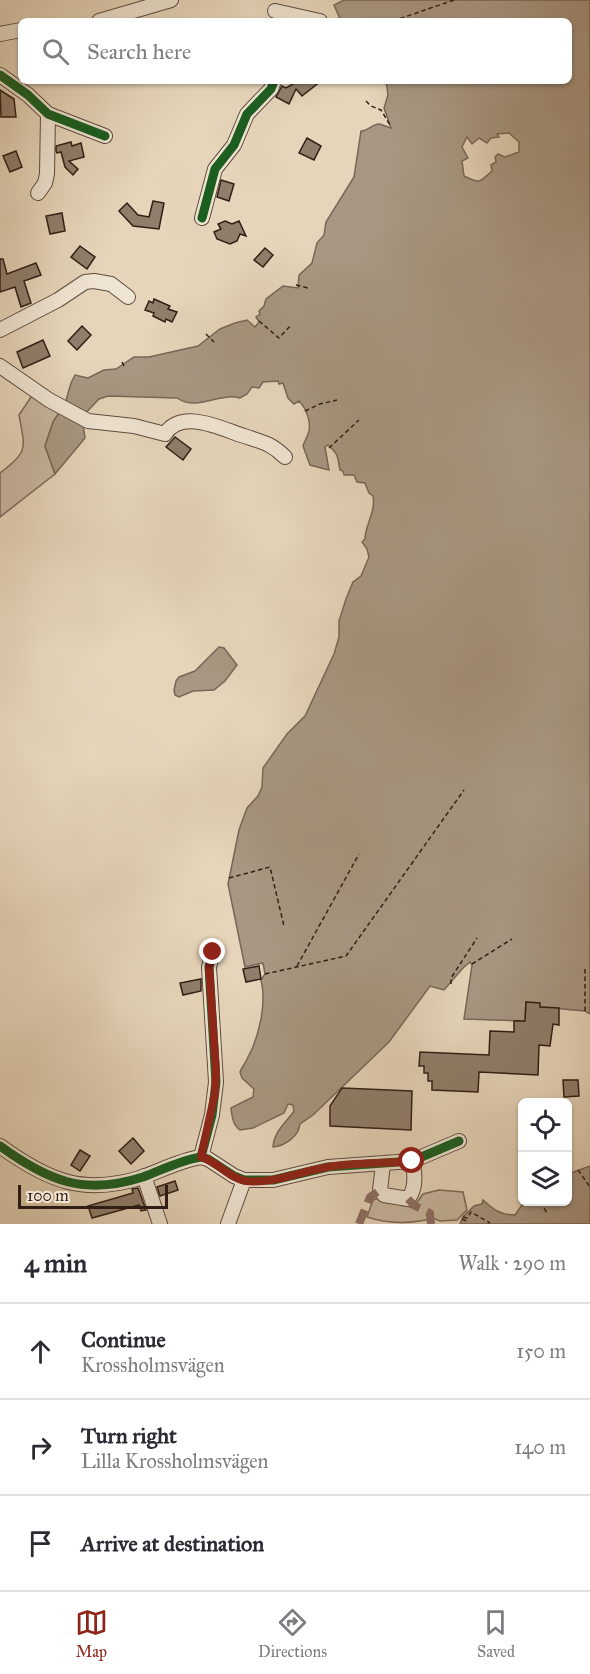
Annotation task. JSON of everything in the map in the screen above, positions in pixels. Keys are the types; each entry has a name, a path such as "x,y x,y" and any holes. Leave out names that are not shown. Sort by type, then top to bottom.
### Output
{"street":[{"path":"109,18 171,0"},
{"path":"275,11 306,18"},
{"path":"0,34 18,31"},
{"path":"0,75 28,95 48,114 105,136"},
{"path":"202,218 215,169 234,145 247,114 271,89 273,84"},
{"path":"38,193 45,183 47,174 48,114"},
{"path":"0,330 58,300 85,282 111,284 128,297"},
{"path":"0,366 49,400 88,420 134,426 165,434 169,428 178,424 199,422 220,426 244,436 265,441 285,457"},
{"path":"201,1157 215,1093 216,1071 209,967 213,952"},
{"path":"0,1146 27,1165 61,1181 85,1186 126,1182 201,1157 244,1180 273,1180 328,1167 412,1161 459,1142"},
{"path":"383,1164 380,1190 384,1195 408,1199 412,1195 414,1171 412,1161"},
{"path":"144,1176 160,1224"},
{"path":"228,1224 244,1180"}],"path":[{"path":"402,18 454,0"},
{"path":"366,101 381,110 390,125"},
{"path":"296,285 308,288"},
{"path":"259,321 279,338 291,325"},
{"path":"206,334 214,342"},
{"path":"122,362 124,366"},
{"path":"305,411 337,400"},
{"path":"329,448 359,420"},
{"path":"265,974 346,957 464,790"},
{"path":"296,967 359,854"},
{"path":"229,878 270,867 284,926"},
{"path":"451,984 451,978 477,938"},
{"path":"472,964 512,939"},
{"path":"585,968 585,1011"},
{"path":"578,1170 590,1187"},
{"path":"543,1206 547,1213"},
{"path":"468,1222 462,1218 467,1218 471,1212 490,1223"}],"shaded area":[{"path":"344,0 590,0 590,1014 585,1011 540,1007 526,1002 525,1021 464,1019 472,965 470,962 444,990 430,986 389,1042 313,1115 300,1124 291,1140 273,1147 278,1132 294,1111 293,1105 288,1104 284,1113 253,1128 240,1130 234,1123 232,1115 231,1108 253,1097 254,1089 242,1078 240,1072 258,1031 263,999 261,980 265,974 263,963 245,967 228,884 239,830 247,808 258,796 262,787 263,768 287,734 305,716 334,654 339,637 339,621 346,599 353,582 361,576 369,557 362,542 365,539 372,513 373,496 369,493 365,483 357,482 354,475 344,475 340,470 336,454 328,445 325,447 329,470 310,465 303,446 309,431 304,407 299,401 294,404 288,398 283,383 279,384 278,381 263,382 259,388 252,387 240,398 224,397 200,403 185,402 177,398 108,396 99,399 82,417 85,438 55,474 45,446 53,422 65,404 75,375 88,378 104,370 116,369 134,357 149,357 198,346 220,329 235,323 247,320 255,327 259,322 256,317 260,314 259,311 266,299 283,286 298,288 299,275 312,263 317,243 324,235 326,222 354,177 361,131 378,124 391,128 384,108 388,95 386,84 572,84 572,18 340,18 334,5","holes":["509,133 519,142 519,152 505,157 498,154 495,157 496,162 491,165 492,171 479,181 464,176 462,161 468,158 462,147 467,137 472,144 479,138 487,143 491,138 499,137 497,134"]},
{"path":"33,394 59,413 53,422 45,446 55,474 0,517 0,473 16,459 23,448 19,415"},
{"path":"219,647 224,648 237,665 225,681 214,690 193,691 179,697 175,695 176,681 179,677 195,671"},
{"path":"590,1166 590,1224 460,1224 463,1217 474,1206 482,1204 483,1200 498,1211 515,1215 521,1206 572,1206 572,1173"},
{"path":"439,1190 463,1192 467,1210 457,1220 440,1221 433,1218 401,1222 367,1217 373,1200 381,1197 413,1208 423,1194"}],"building":[{"path":"293,84 317,84 302,96 296,89 289,104 276,97 282,86 286,88"},
{"path":"0,90 14,99 16,117 1,117"},
{"path":"307,138 321,146 314,160 299,153"},
{"path":"71,142 72,146 81,143 84,157 69,161 78,169 73,175 65,167 61,152 56,151 56,146"},
{"path":"16,151 22,167 10,172 3,156"},
{"path":"221,180 234,184 229,201 217,197"},
{"path":"153,201 164,203 159,229 133,226 119,211 127,203 138,215 149,217"},
{"path":"62,213 65,231 50,234 46,216"},
{"path":"225,221 232,224 239,221 246,236 240,234 237,241 230,244 217,239 214,232 221,229 218,224"},
{"path":"80,246 95,257 87,269 71,257"},
{"path":"265,248 273,255 263,267 254,260"},
{"path":"0,259 3,259 7,274 36,263 41,275 24,281 31,303 21,307 15,287 0,292"},
{"path":"154,299 170,306 168,309 177,312 172,322 166,319 165,322 153,316 154,313 145,310 149,301 153,303"},
{"path":"82,326 91,335 77,350 68,341"},
{"path":"43,340 50,356 23,368 17,352"},
{"path":"175,437 191,449 183,460 166,447"},
{"path":"259,966 261,979 246,982 243,969"},
{"path":"201,979 201,991 183,995 180,983"},
{"path":"526,1002 540,1003 540,1007 559,1008 559,1025 553,1024 550,1046 539,1045 538,1075 479,1072 478,1092 432,1090 432,1081 428,1081 428,1073 424,1073 424,1066 419,1066 420,1052 489,1055 490,1031 514,1032 514,1021 525,1021"},
{"path":"563,1080 578,1080 579,1096 564,1097"},
{"path":"342,1088 412,1091 411,1130 330,1126 330,1106"},
{"path":"133,1138 144,1151 131,1164 119,1151"},
{"path":"80,1150 90,1156 80,1171 71,1165"},
{"path":"175,1181 178,1190 160,1196 157,1187"},
{"path":"138,1188 146,1210 141,1211 139,1205 92,1218 88,1206 133,1193 132,1189"}],"marked path":[{"path":"359,1224 370,1197 380,1190"},
{"path":"408,1199 415,1206 430,1213 431,1224"}],"cycle path":[{"path":"0,75 28,95 48,114 105,136"},
{"path":"202,218 215,169 234,145 247,114 271,89 273,84"},
{"path":"201,1157 212,1115 216,1082 209,967 213,952"},
{"path":"0,1146 51,1176 84,1185 103,1185 122,1183 201,1157 244,1180 273,1180 328,1167 412,1161 459,1141"}],"route":[{"path":"213,952 209,967 216,1071 215,1093 201,1157 234,1176 244,1180 258,1181 273,1180 328,1167 412,1161"}]}
